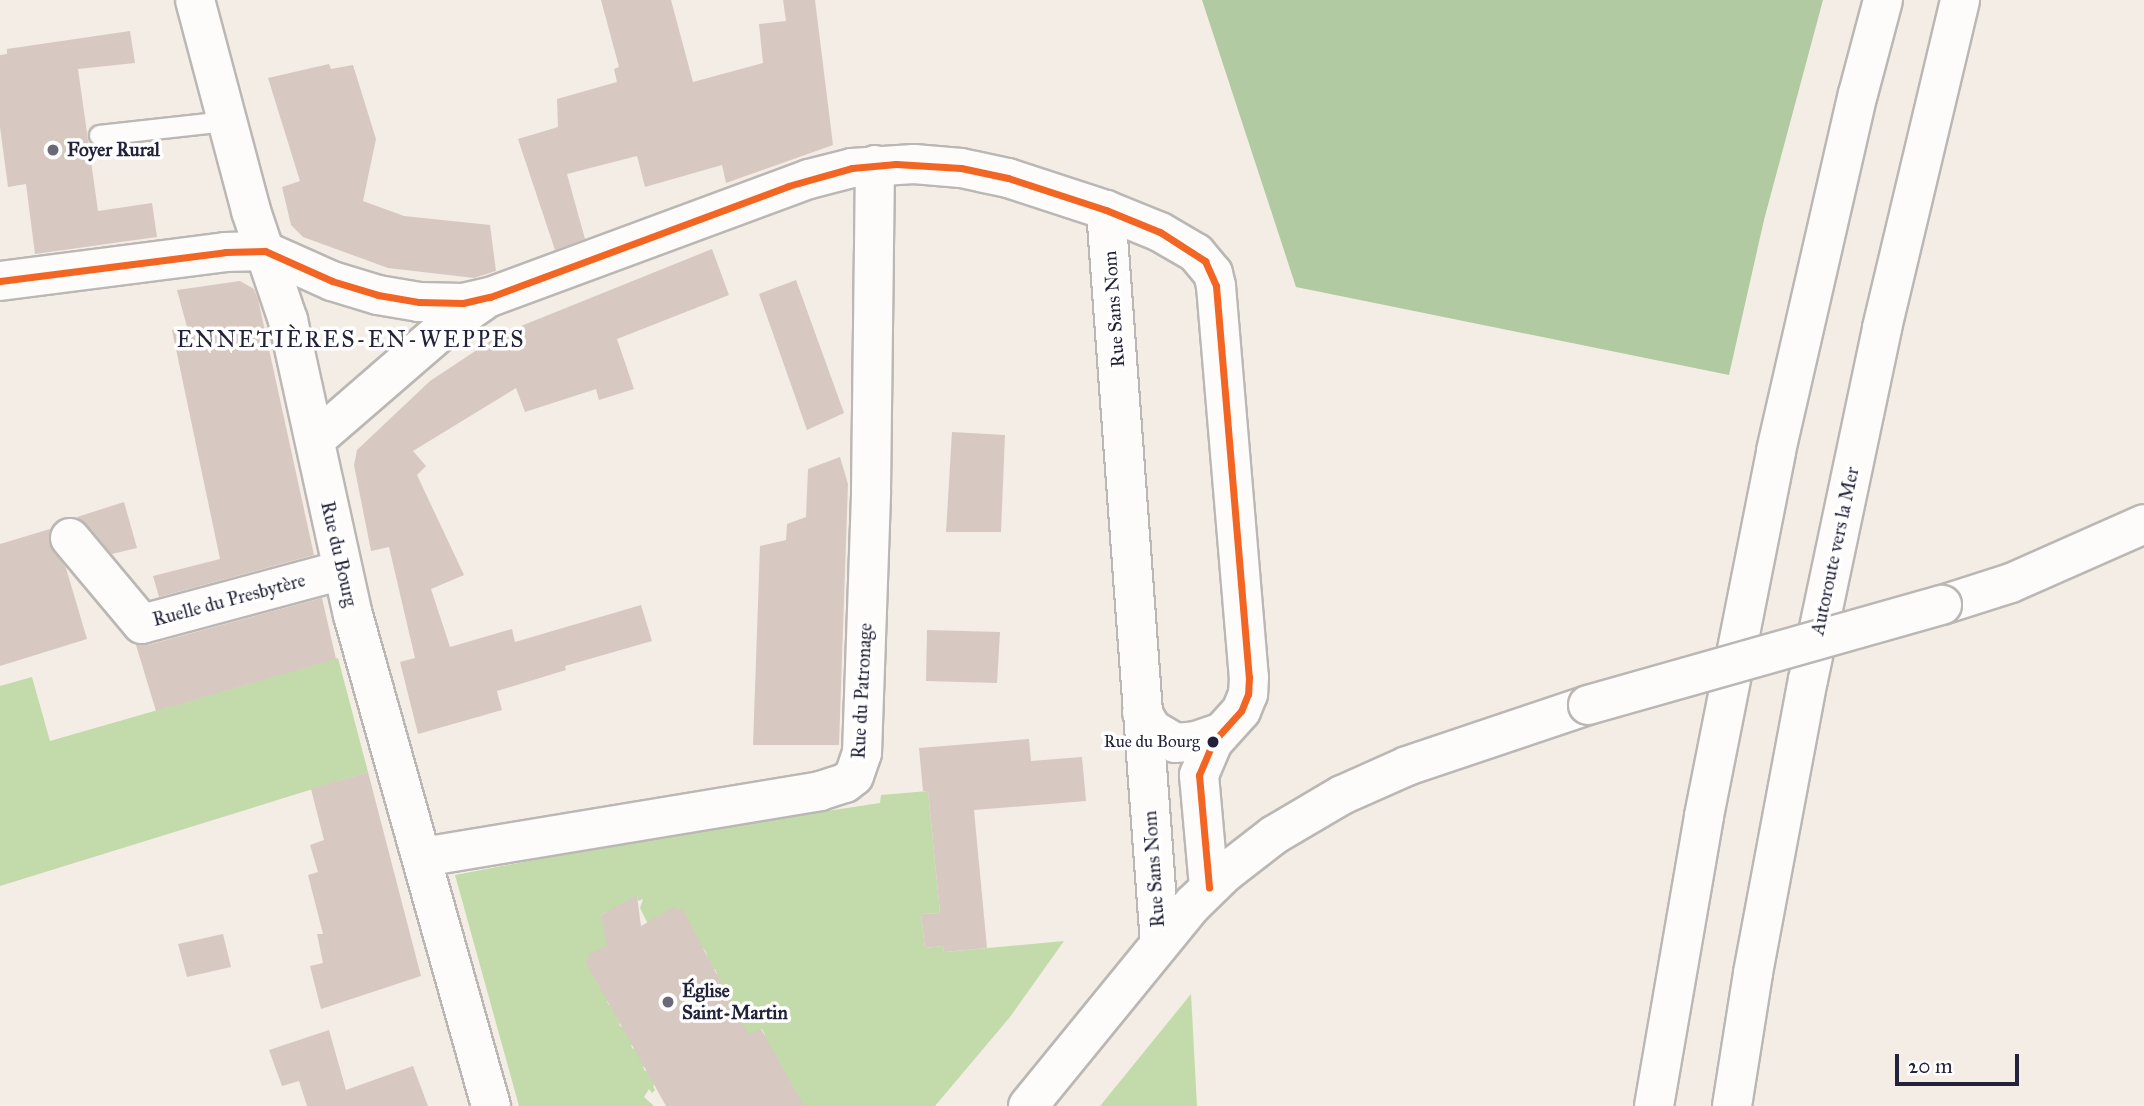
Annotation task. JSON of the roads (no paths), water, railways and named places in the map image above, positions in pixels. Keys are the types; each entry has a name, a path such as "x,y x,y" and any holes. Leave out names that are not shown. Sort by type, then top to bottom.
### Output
{"main road":[{"name":"Rue du Bourg","path":"195,0 225,121 292,332 342,570 491,1106"},
{"path":"1654,1106 1704,816 1776,451 1882,0"},
{"name":"Autoroute vers la Mer","path":"1732,1106 1753,972 1816,640 1882,328 1961,0"},
{"path":"0,281 225,252 265,251 332,281 378,295 444,304 490,297 788,186 833,172 875,165 961,168 1008,178 1107,209 1160,232 1196,253 1213,273 1216,286 1250,677 1248,694 1241,711 1219,733 1202,763 1198,788 1209,888"},
{"name":"Rue du Patronage","path":"422,857 820,791 845,783 854,775 862,753 871,491 875,165"},
{"name":"Rue Sans Nom","path":"1107,209 1160,943"},
{"path":"315,440 443,329 490,297"},
{"path":"1028,1106 1160,943 1209,888 1274,835 1342,795 1485,737 2011,583 2144,524"},
{"name":"Ruelle du Presbytère","path":"70,538 142,624 342,570"},
{"path":"1142,712 1152,729 1175,743 1196,741 1219,733"}],"lane":[{"path":"99,135 225,121"}],"place":[{"name":"Foyer Rural","path":"53,150"},
{"name":"Rue du Bourg","path":"1213,742"},
{"name":"Église Saint-Martin","path":"668,1002"}],"district":[{"name":"ENNETIÈRES-EN-WEPPES","path":"351,339"}]}
